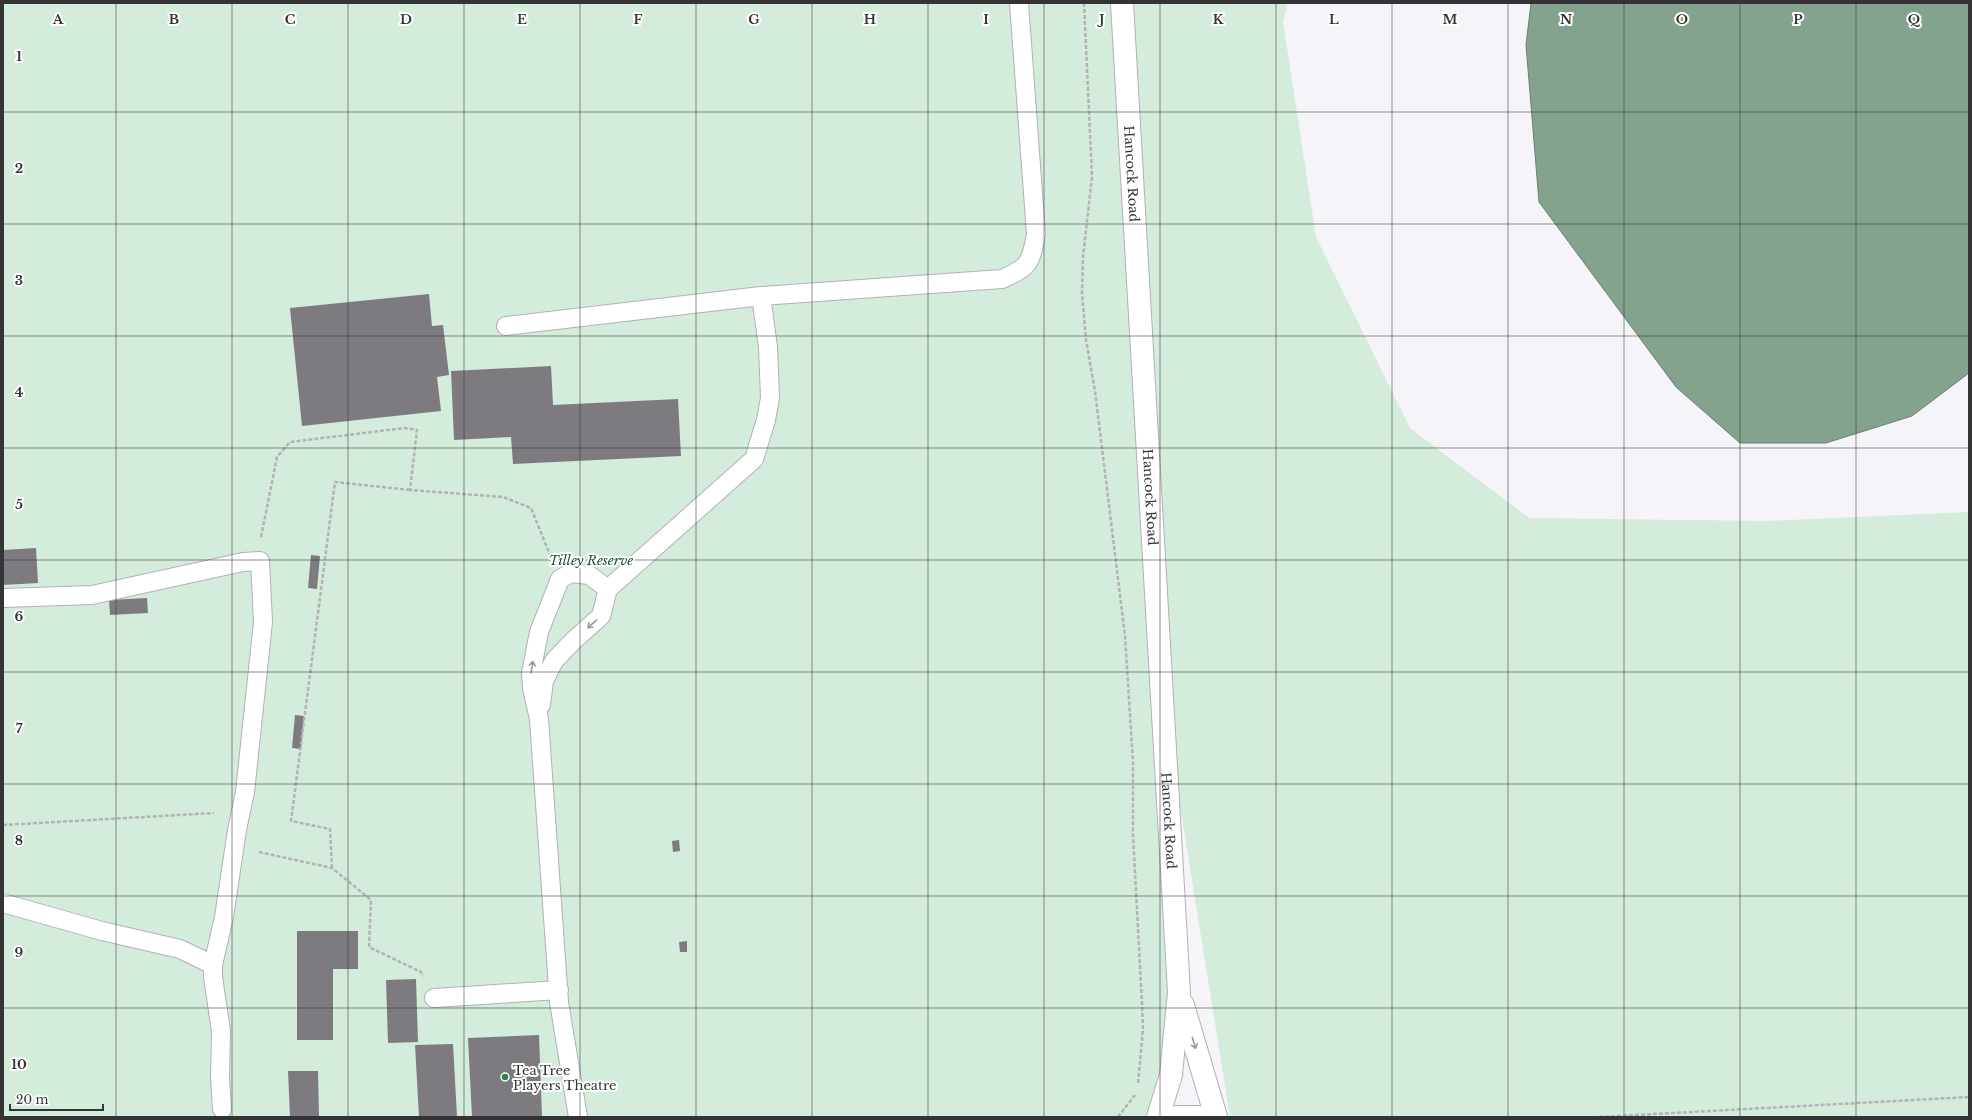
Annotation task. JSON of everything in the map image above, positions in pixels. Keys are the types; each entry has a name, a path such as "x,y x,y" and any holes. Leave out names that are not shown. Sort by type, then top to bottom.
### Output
{"main road":[{"name":"Hancock Road","path":"1122,3 1179,992 1171,1075 1158,1117"},
{"name":"Hancock Road","path":"1179,992 1216,1117"},
{"path":"1175,1117 1199,1117"}],"lane":[{"path":"506,326 761,296 1002,279 1022,271 1032,256 1036,234 1019,3"},
{"path":"539,719 544,681 554,661 573,641 601,616 608,590 754,459 766,420 770,398 768,347 761,296"},
{"path":"3,598 92,595 228,565 260,561 264,622 245,792 224,916 213,965 213,977 221,1031 220,1078 223,1114"},
{"path":"578,1117 559,990 539,719 532,688 531,673 539,632 560,579 571,572 589,575 608,590"},
{"path":"3,903 102,931 180,949 213,965"},
{"path":"434,998 559,990"}],"path":[{"path":"1084,3 1092,177 1083,257 1082,294 1086,340 1094,391 1126,659 1134,762 1134,835 1143,1029 1138,1084"},
{"path":"260,561 260,542 277,457 290,442 405,428 417,430 410,490"},
{"path":"332,868 330,829 291,820 335,482 410,490 503,497 531,508 560,579"},
{"path":"3,825 241,811"},
{"path":"235,847 332,868 371,900 369,947 421,972 434,998"},
{"path":"1118,1117 1137,1092"},
{"path":"1599,1117 1969,1097"}],"green space":[{"name":"Tilley Reserve","path":"3,3 1288,3 1283,22 1316,237 1410,428 1529,518 1767,521 1969,512 1969,1117 1230,1117 1161,687 1179,992 1158,1117 3,1117"}],"shaded area":[{"path":"1531,3 1969,3 1969,373 1912,416 1826,443 1740,443 1676,387 1539,202 1526,45"}],"building":[{"path":"429,294 432,326 443,325 449,375 437,377 441,411 302,426 290,308"},
{"path":"551,366 553,405 678,399 681,456 513,464 511,437 454,440 451,371"},
{"path":"36,548 38,583 3,585 3,550"},
{"path":"311,555 320,556 317,589 308,588"},
{"path":"147,598 148,613 110,615 109,600"},
{"path":"295,715 304,716 301,749 292,748"},
{"path":"679,840 680,851 673,852 672,841"},
{"path":"297,931 358,931 358,969 333,969 333,1040 297,1040"},
{"path":"687,941 687,952 680,952 679,942"},
{"path":"416,979 418,1042 388,1043 386,980"},
{"name":"Tea Tree Players Theatre","path":"539,1035 542,1117 472,1117 468,1038"},
{"path":"453,1044 457,1117 419,1117 415,1045"},
{"path":"288,1071 318,1071 319,1116 290,1117"}],"place":[{"name":"Tea Tree Players Theatre","path":"505,1077"}]}
